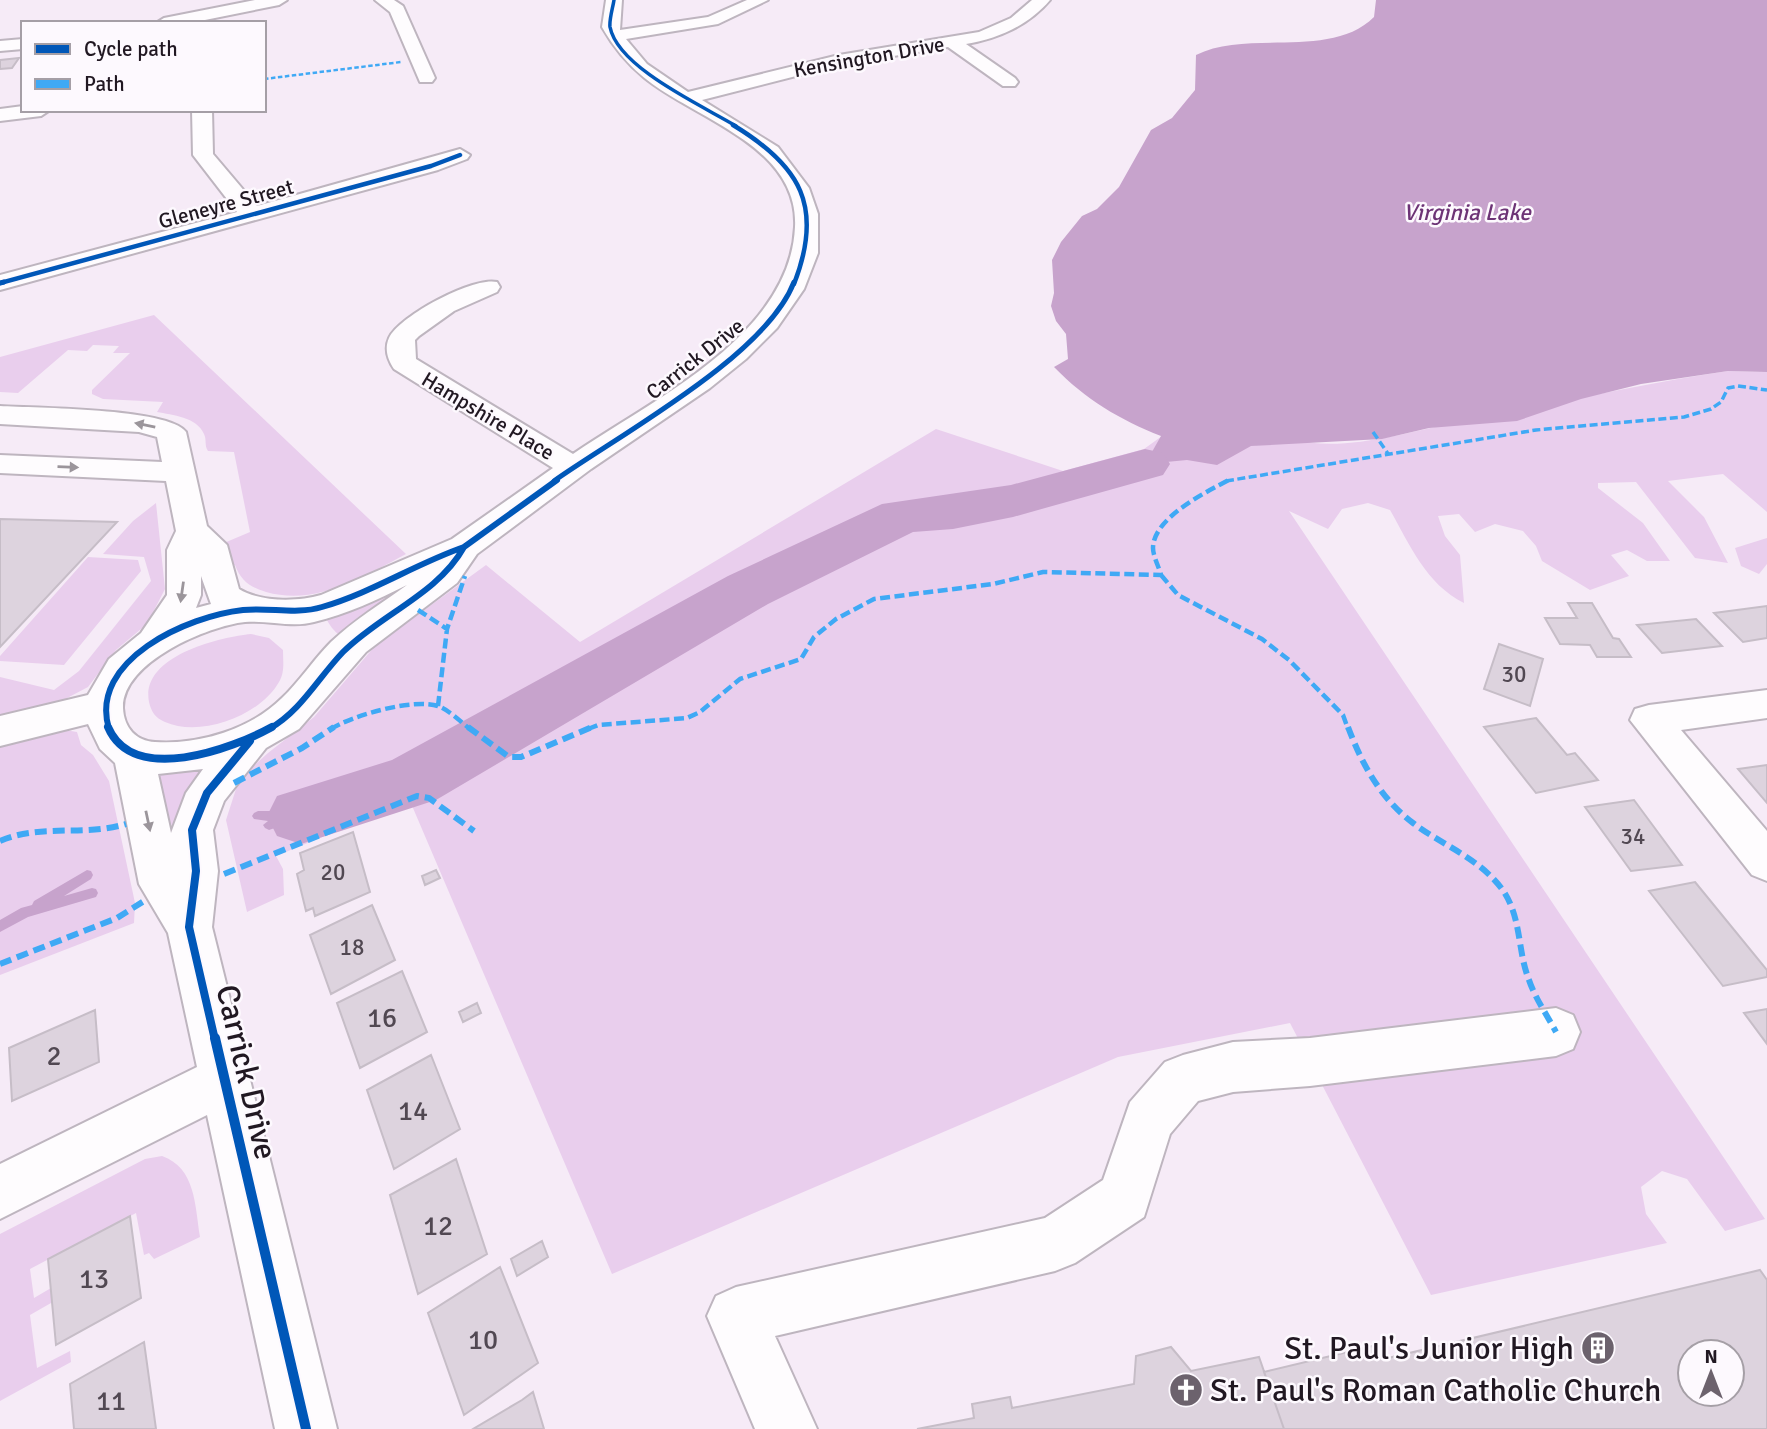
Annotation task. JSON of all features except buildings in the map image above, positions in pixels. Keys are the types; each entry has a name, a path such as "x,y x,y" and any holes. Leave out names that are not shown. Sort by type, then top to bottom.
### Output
{"street":[{"path":"180,21 279,0"},
{"path":"383,0 397,9 426,78"},
{"path":"614,0 610,17 614,36 712,21 760,0"},
{"name":"Kensington Drive","path":"688,98 839,60 952,42 1004,29 1042,0"},
{"name":"Carrick Drive","path":"103,706 113,683 128,663 151,644 199,621 245,609 296,614 363,594 429,557 464,547 723,363 748,343 770,320 790,293 802,266 808,243 805,204 785,165 770,150 647,75 624,52 614,36"},
{"path":"952,42 1009,82"},
{"path":"0,46 21,44"},
{"path":"0,115 25,112"},
{"path":"202,112 203,155 252,215"},
{"name":"Gleneyre Street","path":"6,281 430,166 460,155"},
{"path":"0,255 6,281"},
{"name":"Hampshire Place","path":"488,287 436,311 410,330 402,340 400,352 404,363 452,396 574,467"},
{"path":"0,415 142,423 171,432 192,531 184,550 184,596 170,622 151,644"},
{"path":"0,464 180,472"},
{"path":"192,531 210,545 223,595 245,609"},
{"name":"Carrick Drive","path":"189,927 161,884 133,754 166,758 209,754 251,739 275,726 302,703 353,643 450,570 464,547"},
{"path":"296,614 313,630 326,649 329,668"},
{"path":"1767,704 1650,720 1767,862"},
{"path":"0,731 103,706 112,738 133,754"},
{"name":"Carrick Drive","path":"251,739 207,793 191,830 196,871 189,927 306,1429"},
{"path":"786,1429 736,1316 1055,1242 1125,1198 1148,1121 1183,1080 1233,1067 1310,1062 1556,1031"},
{"path":"0,1192 224,1080"}],"shaded area":[{"path":"154,315 406,554 356,580 321,592 285,595 260,590 243,579 235,565 228,567 224,543 250,532 234,452 208,451 204,434 196,424 157,412 163,402 103,399 92,394 92,390 130,353 113,353 119,346 93,345 87,351 68,350 18,393 0,392 0,357"},
{"path":"1728,371 1767,372 1767,512 1723,474 1668,481 1704,517 1728,563 1695,558 1636,482 1598,483 1598,488 1643,523 1670,561 1647,561 1627,550 1611,555 1629,576 1590,590 1542,561 1536,546 1523,531 1495,524 1475,532 1459,514 1438,516 1445,536 1460,555 1464,603 1451,595 1429,574 1390,510 1368,503 1342,509 1328,529 1289,511 1765,1219 1725,1231 1687,1179 1662,1171 1641,1187 1646,1214 1667,1243 1431,1295 1290,1023 1118,1057 612,1274 410,801 276,856 283,869 284,895 247,912 226,820 236,789 248,771 314,717 375,646 486,565 580,642 936,429 1063,471 1144,449 1162,436 1145,463 1293,439 1331,444 1372,440 1623,389"},
{"path":"156,503 165,589 147,624 116,650 88,687 50,707 0,720 0,677 54,690 79,671 151,581 144,557 103,554 133,521"},
{"path":"1767,538 1767,564 1759,574 1741,566 1735,548"},
{"path":"88,557 138,560 141,571 64,665 0,661 0,656"},
{"path":"429,570 340,635 326,618"},
{"path":"251,634 269,638 283,650 281,678 258,705 228,721 195,727 165,722 154,714 149,702 150,686 157,672 169,661 221,639"},
{"path":"65,730 77,732 81,745 93,755 109,781 135,903 134,923 0,975 0,742"},
{"path":"198,768 202,771 191,784 173,825 168,824 157,778 160,773"},
{"path":"162,1156 182,1169 188,1179 195,1201 200,1237 154,1259 149,1253 144,1255 136,1213 30,1269 34,1298 51,1288 51,1303 30,1315 37,1368 70,1351 71,1362 0,1401 0,1234 145,1159"}],"water":[{"name":"Virginia Lake","path":"1376,0 1767,0 1767,372 1728,371 1641,384 1581,399 1517,421 1429,428 1382,439 1251,446 1217,465 1187,460 1145,464 1161,436 1104,408 1054,367 1068,359 1066,334 1056,321 1051,306 1054,293 1052,260 1061,242 1082,216 1097,209 1119,187 1151,130 1172,118 1195,90 1196,55 1239,44 1312,41 1335,37 1356,30 1374,17"}],"waterway":[{"path":"301,816 412,781 748,590 861,538 901,516 953,512 1013,501 1145,464"},
{"path":"258,816 301,816"},
{"path":"269,825 290,819"},
{"path":"38,905 87,875"},
{"path":"0,926 25,912 92,893"}],"marked path":[{"path":"266,79 401,62"},
{"path":"234,783 302,748 336,726 360,715 393,707 438,706 509,757 521,757 598,725 687,718 700,712 740,679 801,659 814,637 836,619 874,599 993,584 1043,572 1161,575 1153,549 1156,534 1186,503 1232,478 1257,478 1279,471 1536,430 1684,417 1711,409 1721,402 1728,388 1738,386 1767,390"},
{"path":"1373,432 1389,455"},
{"path":"1161,575 1178,595 1198,608 1262,639 1289,660 1343,715 1363,767 1392,804 1413,823 1458,850 1493,878 1504,892 1520,929 1528,979 1556,1032"},
{"path":"438,706 447,629 465,576"},
{"path":"418,610 447,629"},
{"path":"224,874 417,796 429,798 474,831"},
{"path":"0,841 34,830 93,831 126,824"},
{"path":"0,964 117,918 144,901"}],"cycle path":[{"path":"464,547 445,575 353,643 296,709 260,734 203,754 163,759 145,758 131,753 120,745 112,734 104,710 107,692 122,669 156,641 179,628 211,616 255,609 301,612 333,604 464,547 736,354 768,322 792,289 806,253 807,214 794,180 778,157 751,135 683,97 641,68 623,49 610,27 614,0"},
{"path":"0,283 431,166 460,155"},
{"path":"250,741 207,793 192,830 196,871 189,927 306,1429"}],"place":[{"name":"St. Paul's Junior High","path":"1598,1348"},
{"name":"St. Paul's Roman Catholic Church","path":"1186,1390"}]}
